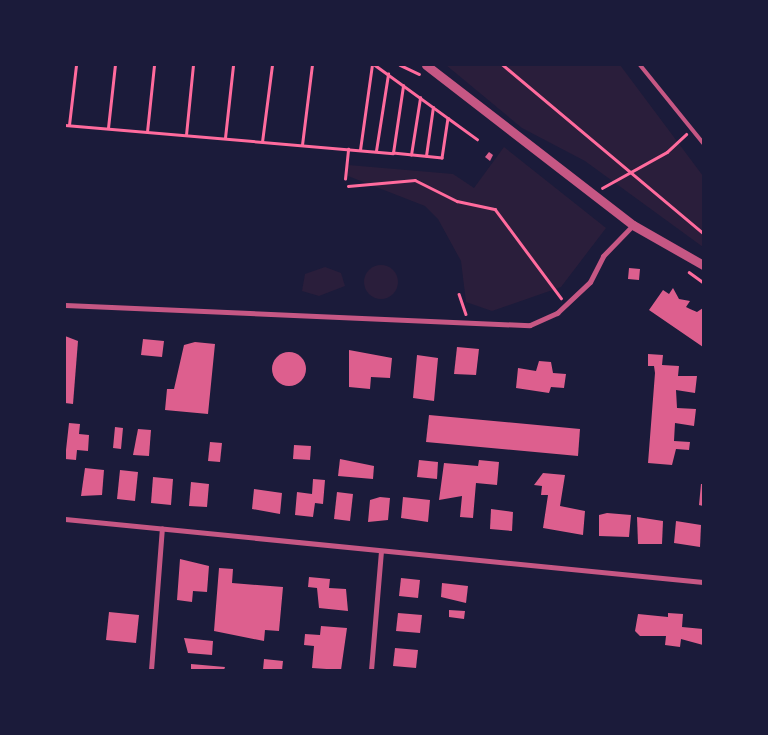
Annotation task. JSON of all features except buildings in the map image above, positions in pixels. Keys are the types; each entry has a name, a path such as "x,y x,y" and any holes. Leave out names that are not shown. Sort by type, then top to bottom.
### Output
{"street":[{"path":"426,65 593,196 633,225 703,265"},
{"path":"65,305 466,324 530,325 549,319 590,282 603,256 633,225"},
{"path":"65,519 381,552 703,582"},
{"path":"151,670 162,528"},
{"path":"371,670 381,552"}],"lane":[{"path":"640,65 694,129 703,143"}],"path":[{"path":"69,125 76,65"},
{"path":"108,128 115,65"},
{"path":"147,132 154,65"},
{"path":"186,135 193,65"},
{"path":"225,138 233,65"},
{"path":"262,142 272,65"},
{"path":"302,145 312,65"},
{"path":"360,150 373,65 477,138"},
{"path":"503,65 703,233"},
{"path":"376,151 388,74"},
{"path":"393,153 403,86"},
{"path":"411,155 420,98"},
{"path":"426,156 433,107"},
{"path":"65,125 442,158 448,118"},
{"path":"593,196 628,170 668,152 694,129"},
{"path":"345,179 348,149"},
{"path":"348,186 415,180 457,201 495,209 565,304"},
{"path":"458,294 466,324"}],"shaded area":[{"path":"446,65 620,65 703,176 703,247 585,161 522,128"},
{"path":"504,147 606,228 561,287 492,311 466,302 461,261 438,219 425,206 348,176 348,165 453,174 474,188"},
{"path":"381,265 388,266 393,270 397,275 397,289 393,294 388,298 381,299 374,298 369,294 365,289 364,282 365,275 369,270 374,266"},
{"path":"325,267 341,273 345,286 319,296 302,291 305,274"}]}
